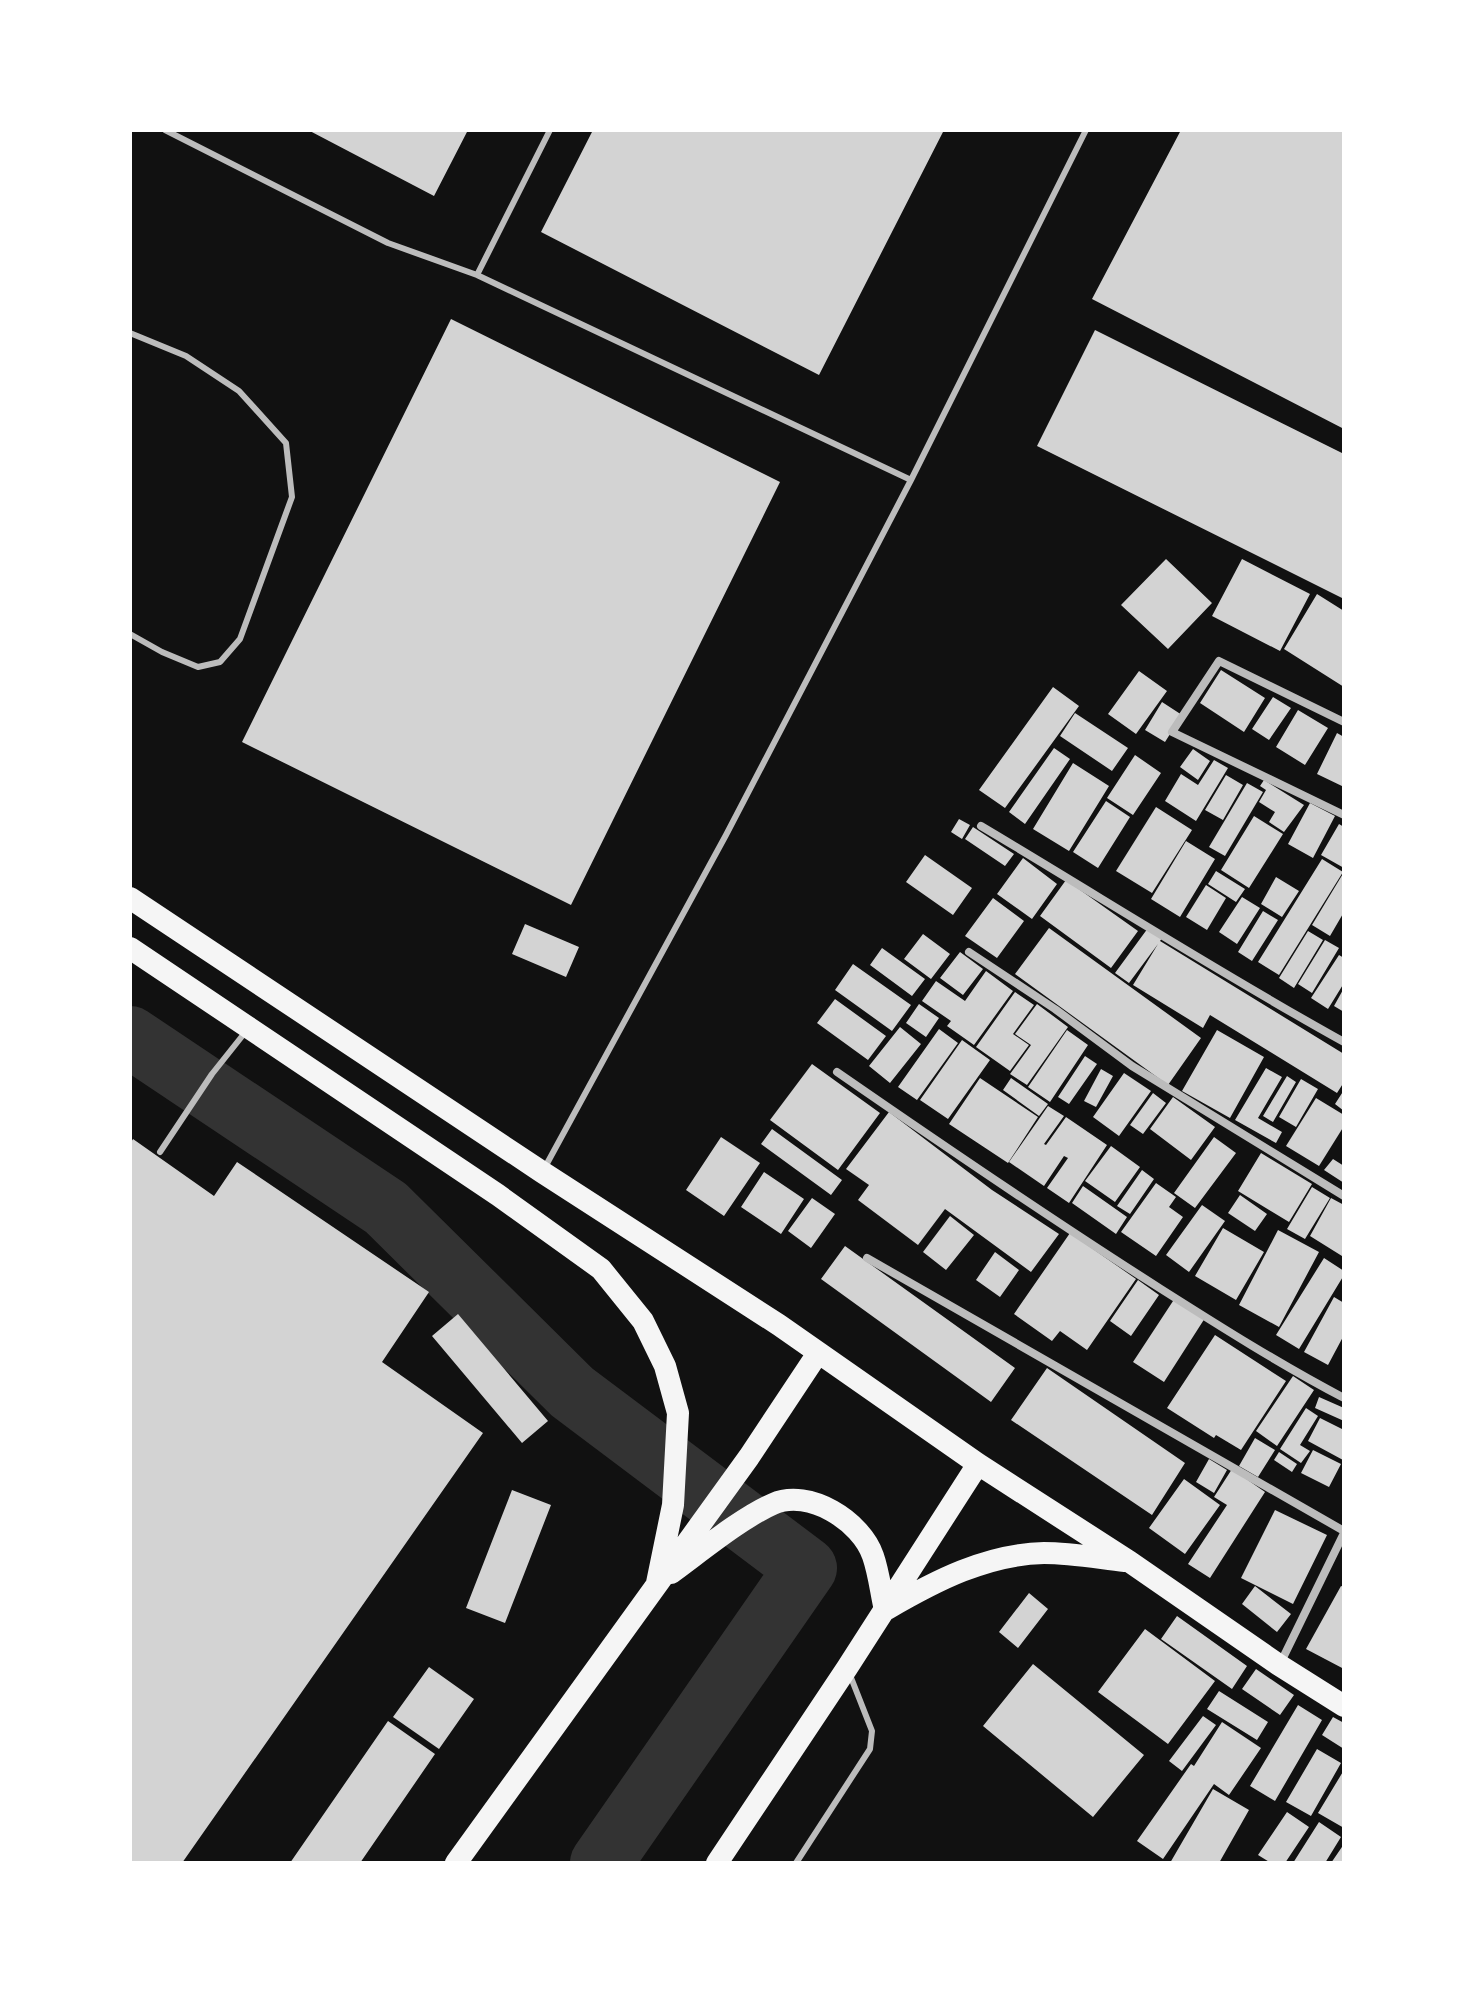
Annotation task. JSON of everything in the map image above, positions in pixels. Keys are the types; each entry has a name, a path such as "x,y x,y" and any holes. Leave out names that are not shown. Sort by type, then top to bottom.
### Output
{"highway":[{"path":"130,898 542,1172 779,1325 978,1464 1344,1706"},
{"path":"130,948 498,1195 601,1269 643,1321 665,1366 678,1413 673,1505 657,1583"},
{"path":"456,1863 749,1457 818,1353"},
{"path":"717,1863 978,1464"},
{"path":"657,1583 717,1539 775,1503 794,1500 814,1502 860,1533 873,1554 885,1610"},
{"path":"885,1610 939,1579 1014,1556 1045,1553 1130,1562"}],"street":[{"path":"1344,722 1219,661 1172,732 1344,815"},
{"path":"981,826 1268,1000 1344,1042"},
{"path":"969,952 1055,1009 1132,1066 1344,1196"},
{"path":"837,1072 991,1179 1115,1259 1283,1366 1344,1398"},
{"path":"867,1258 1344,1532 1341,1552 1279,1665"}],"lane":[{"path":"165,130 388,243 477,275 911,480"},
{"path":"477,275 550,130"},
{"path":"542,1172 726,835 911,480 1086,130"},
{"path":"130,333 186,356 239,391 286,443 292,497 240,639 220,662 198,667 130,634"},
{"path":"160,1152 212,1074 249,1027"},
{"path":"796,1863 870,1749 872,1731 847,1668"}],"building":[{"path":"308,130 468,130 434,196"},
{"path":"593,130 944,130 819,375 541,232"},
{"path":"1181,130 1344,130 1344,429 1092,299"},
{"path":"451,319 780,482 571,905 242,742"},
{"path":"1095,330 1344,454 1344,599 1037,446"},
{"path":"1166,559 1212,603 1168,649 1121,605"},
{"path":"1242,559 1310,594 1280,651 1212,616"},
{"path":"1317,594 1344,611 1344,687 1284,649"},
{"path":"1221,670 1265,698 1244,732 1200,703"},
{"path":"1139,671 1167,691 1136,734 1108,714"},
{"path":"1053,687 1079,706 1005,808 979,790"},
{"path":"1273,697 1291,708 1269,740 1252,729"},
{"path":"1162,702 1182,715 1165,742 1145,730"},
{"path":"1298,710 1328,728 1305,765 1276,747"},
{"path":"1075,713 1128,748 1112,771 1060,736"},
{"path":"1337,733 1344,737 1344,787 1317,774"},
{"path":"1054,748 1070,759 1025,824 1009,812"},
{"path":"1193,749 1210,761 1198,780 1180,767"},
{"path":"1135,755 1161,773 1133,815 1107,798"},
{"path":"1214,760 1228,768 1196,821 1165,801 1181,774 1198,785"},
{"path":"1073,763 1109,786 1069,851 1033,829"},
{"path":"1226,775 1243,785 1223,820 1205,810"},
{"path":"1264,780 1304,805 1284,832 1269,822 1275,812 1259,802 1266,790 1260,786"},
{"path":"1247,783 1263,792 1225,856 1209,847"},
{"path":"1106,801 1130,817 1098,868 1073,852"},
{"path":"1310,803 1335,816 1313,858 1288,844"},
{"path":"1156,807 1192,830 1152,893 1116,871"},
{"path":"1254,816 1283,834 1249,888 1221,870"},
{"path":"959,819 970,825 962,839 951,832"},
{"path":"1339,824 1344,827 1344,868 1321,855"},
{"path":"973,827 1014,854 1005,866 965,839"},
{"path":"1186,841 1215,859 1180,917 1151,899"},
{"path":"925,855 972,888 953,915 906,882"},
{"path":"1023,858 1057,884 1032,919 997,894"},
{"path":"1322,859 1343,872 1279,975 1258,962"},
{"path":"1216,871 1245,889 1236,902 1208,884"},
{"path":"1344,872 1344,912 1330,936 1312,925"},
{"path":"1276,877 1299,891 1282,917 1261,904"},
{"path":"1066,880 1138,931 1111,968 1040,916"},
{"path":"1206,885 1226,898 1207,930 1186,917"},
{"path":"1242,897 1260,908 1237,944 1219,932"},
{"path":"993,898 1024,921 997,958 965,936"},
{"path":"1263,911 1278,920 1252,961 1238,952"},
{"path":"525,924 579,947 566,977 512,954"},
{"path":"1049,928 1201,1038 1168,1085 1015,974"},
{"path":"1148,928 1162,938 1160,941 1344,1054 1344,1082 1337,1093 1210,1015 1203,1028 1133,985 1158,944 1129,983 1115,973"},
{"path":"1308,931 1323,940 1294,988 1279,978"},
{"path":"923,934 950,954 931,979 904,959"},
{"path":"1325,940 1339,948 1312,993 1298,984"},
{"path":"882,948 925,979 912,996 870,965"},
{"path":"960,952 983,969 963,995 940,978"},
{"path":"1339,955 1344,958 1344,983 1328,1009 1311,998"},
{"path":"853,964 911,1005 892,1031 835,990"},
{"path":"986,971 1013,991 974,1045 947,1026 951,1021 922,1001 936,981 965,1001"},
{"path":"1344,988 1344,1012 1334,1006"},
{"path":"1015,992 1034,1005 1013,1034 1029,1045 1010,1071 976,1047"},
{"path":"835,999 886,1036 868,1060 817,1023"},
{"path":"919,1004 939,1018 926,1037 906,1023"},
{"path":"1037,1004 1068,1027 1027,1085 1010,1074 1031,1045 1015,1034"},
{"path":"900,1027 921,1044 890,1083 869,1066"},
{"path":"939,1029 958,1043 917,1100 898,1087"},
{"path":"1067,1030 1088,1045 1050,1102 1028,1087"},
{"path":"1217,1030 1264,1057 1230,1118 1182,1091"},
{"path":"962,1040 990,1060 948,1119 920,1100"},
{"path":"1085,1056 1097,1064 1069,1104 1058,1097"},
{"path":"812,1064 880,1113 838,1170 770,1120"},
{"path":"1266,1068 1282,1077 1258,1118 1282,1132 1276,1143 1235,1120"},
{"path":"1101,1069 1113,1076 1096,1107 1084,1101"},
{"path":"1124,1073 1151,1091 1119,1136 1093,1117"},
{"path":"1287,1076 1296,1082 1273,1122 1263,1116"},
{"path":"980,1078 1038,1117 1008,1163 949,1124"},
{"path":"1011,1078 1048,1104 1039,1116 1003,1090"},
{"path":"1301,1079 1318,1089 1296,1127 1279,1117"},
{"path":"1344,1090 1344,1111 1335,1104"},
{"path":"1153,1093 1166,1103 1143,1134 1130,1125"},
{"path":"1173,1097 1215,1127 1191,1160 1150,1129"},
{"path":"1316,1098 1344,1115 1344,1126 1319,1166 1286,1146"},
{"path":"1048,1106 1064,1116 1044,1144 1066,1117 1107,1145 1069,1203 1047,1188 1068,1158 1064,1156 1044,1186 1009,1162"},
{"path":"889,1112 992,1190 1059,1234 1031,1272 945,1209 918,1245 858,1200 869,1185 846,1169"},
{"path":"772,1129 842,1180 831,1195 761,1144"},
{"path":"721,1137 760,1163 724,1216 686,1190"},
{"path":"1214,1137 1236,1153 1195,1208 1174,1193"},
{"path":"133,1139 214,1196 237,1162 429,1292 382,1362 483,1433 182,1863 130,1863 130,1144"},
{"path":"1111,1146 1140,1167 1115,1202 1085,1181"},
{"path":"1261,1153 1312,1184 1289,1222 1238,1191"},
{"path":"1333,1159 1344,1166 1344,1183 1324,1170"},
{"path":"1142,1170 1154,1179 1130,1214 1117,1206"},
{"path":"764,1172 804,1199 781,1234 741,1207"},
{"path":"1156,1183 1176,1197 1169,1207 1183,1217 1156,1256 1121,1232"},
{"path":"1083,1186 1127,1217 1116,1234 1072,1203"},
{"path":"1312,1187 1330,1198 1305,1239 1287,1229"},
{"path":"1240,1195 1267,1214 1255,1231 1228,1213"},
{"path":"812,1198 835,1214 811,1248 788,1231"},
{"path":"1331,1198 1344,1205 1342,1256 1310,1236"},
{"path":"1202,1205 1225,1221 1189,1272 1166,1255"},
{"path":"950,1216 974,1235 946,1270 923,1252"},
{"path":"1223,1228 1264,1252 1236,1300 1195,1276"},
{"path":"1278,1230 1319,1252 1279,1327 1239,1305"},
{"path":"1070,1233 1136,1279 1087,1350 1060,1331 1052,1341 1014,1314"},
{"path":"845,1246 1015,1368 991,1402 821,1279"},
{"path":"995,1252 1019,1270 1000,1297 976,1280"},
{"path":"1324,1258 1344,1271 1344,1275 1299,1349 1276,1335"},
{"path":"1138,1280 1159,1295 1131,1336 1110,1321"},
{"path":"1334,1297 1344,1303 1344,1335 1328,1365 1304,1352"},
{"path":"1175,1298 1205,1318 1164,1382 1133,1362"},
{"path":"458,1314 548,1421 522,1443 432,1336"},
{"path":"1215,1335 1286,1381 1241,1450 1216,1435 1214,1438 1167,1408"},
{"path":"1047,1368 1185,1463 1152,1515 1011,1420"},
{"path":"1293,1376 1314,1390 1277,1446 1256,1431"},
{"path":"1319,1397 1344,1408 1344,1421 1315,1408"},
{"path":"1306,1408 1318,1416 1300,1445 1310,1451 1301,1463 1280,1449"},
{"path":"1320,1418 1344,1430 1343,1460 1308,1441"},
{"path":"1255,1438 1275,1450 1258,1477 1239,1466"},
{"path":"1313,1450 1341,1464 1329,1487 1301,1473"},
{"path":"1279,1452 1297,1464 1292,1472 1274,1460"},
{"path":"1209,1459 1227,1470 1214,1493 1196,1482"},
{"path":"1232,1469 1265,1492 1210,1578 1188,1564 1227,1505 1214,1497"},
{"path":"1184,1479 1220,1505 1185,1554 1149,1528"},
{"path":"512,1490 551,1505 505,1623 466,1608"},
{"path":"1275,1510 1327,1535 1293,1604 1241,1578"},
{"path":"1255,1586 1291,1614 1277,1632 1242,1604"},
{"path":"1341,1586 1344,1587 1344,1669 1306,1649"},
{"path":"1029,1593 1048,1609 1018,1648 999,1632"},
{"path":"1177,1616 1247,1666 1232,1689 1161,1639"},
{"path":"1145,1629 1215,1681 1168,1744 1098,1692"},
{"path":"1033,1664 1144,1755 1093,1817 983,1726"},
{"path":"429,1667 474,1699 439,1749 393,1717"},
{"path":"1256,1669 1294,1695 1280,1715 1242,1689"},
{"path":"1219,1691 1268,1722 1257,1740 1207,1709"},
{"path":"1298,1705 1322,1720 1275,1801 1250,1786"},
{"path":"1203,1716 1216,1725 1182,1771 1169,1761"},
{"path":"1333,1717 1344,1723 1344,1749 1322,1735"},
{"path":"388,1721 435,1754 360,1863 290,1863"},
{"path":"1222,1722 1261,1748 1229,1795 1214,1784 1163,1859 1137,1841 1191,1764 1194,1766"},
{"path":"1317,1749 1341,1763 1311,1816 1286,1802"},
{"path":"1344,1770 1344,1828 1318,1813"},
{"path":"1213,1789 1249,1810 1219,1863 1170,1863"},
{"path":"1287,1812 1309,1827 1285,1863 1271,1863 1258,1855"},
{"path":"1319,1822 1341,1837 1325,1863 1293,1863"},
{"path":"1344,1844 1344,1863 1331,1863"}],"waterway":[{"path":"130,1037 386,1208 572,1392 806,1568 601,1863"}]}
